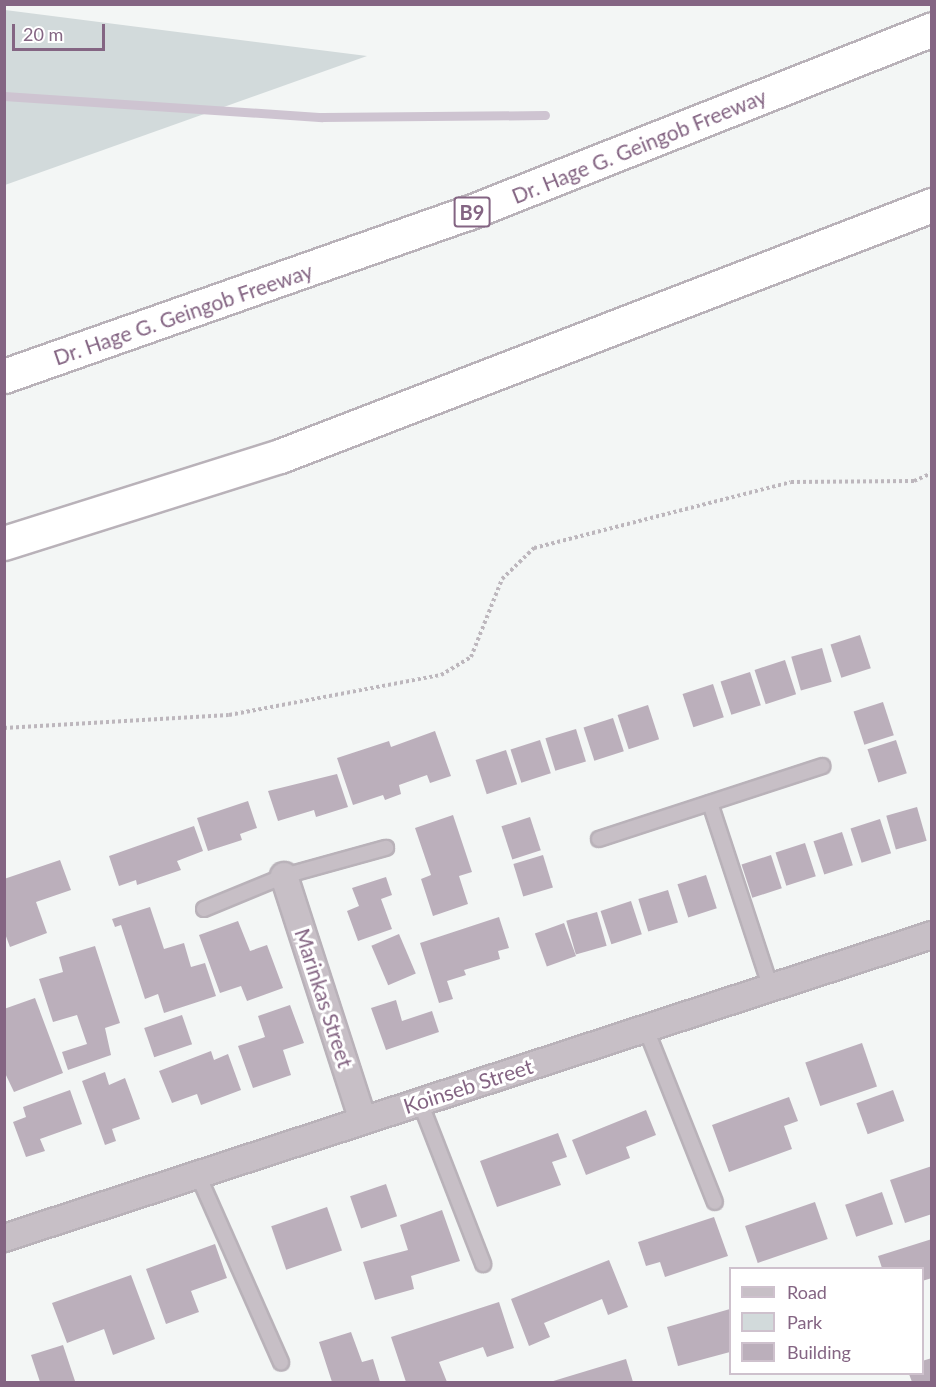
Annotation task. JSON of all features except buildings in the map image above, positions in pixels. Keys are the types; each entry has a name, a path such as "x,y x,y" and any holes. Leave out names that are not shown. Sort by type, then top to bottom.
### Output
{"highway":[{"name":"Dr. Hage G. Geingob Freeway","path":"4,375 468,213 932,29"},
{"path":"4,543 280,456 932,205"}],"street":[{"name":"Marinkas Street","path":"284,876 363,1120"},
{"name":"Koinseb Street","path":"4,1238 646,1029 770,986 932,935"}],"lane":[{"path":"599,838 822,765"},
{"path":"710,803 770,986"},
{"path":"204,909 284,876 386,848"},
{"path":"646,1029 716,1202"},
{"path":"420,1102 483,1264"},
{"path":"198,1175 281,1362"}],"path":[{"path":"4,728 229,715 441,675 471,657 502,579 534,548 791,482 914,481 932,473"}],"green space":[{"path":"5,10 367,56 5,185"}],"waterway":[{"path":"4,96 322,117 545,115"}]}
